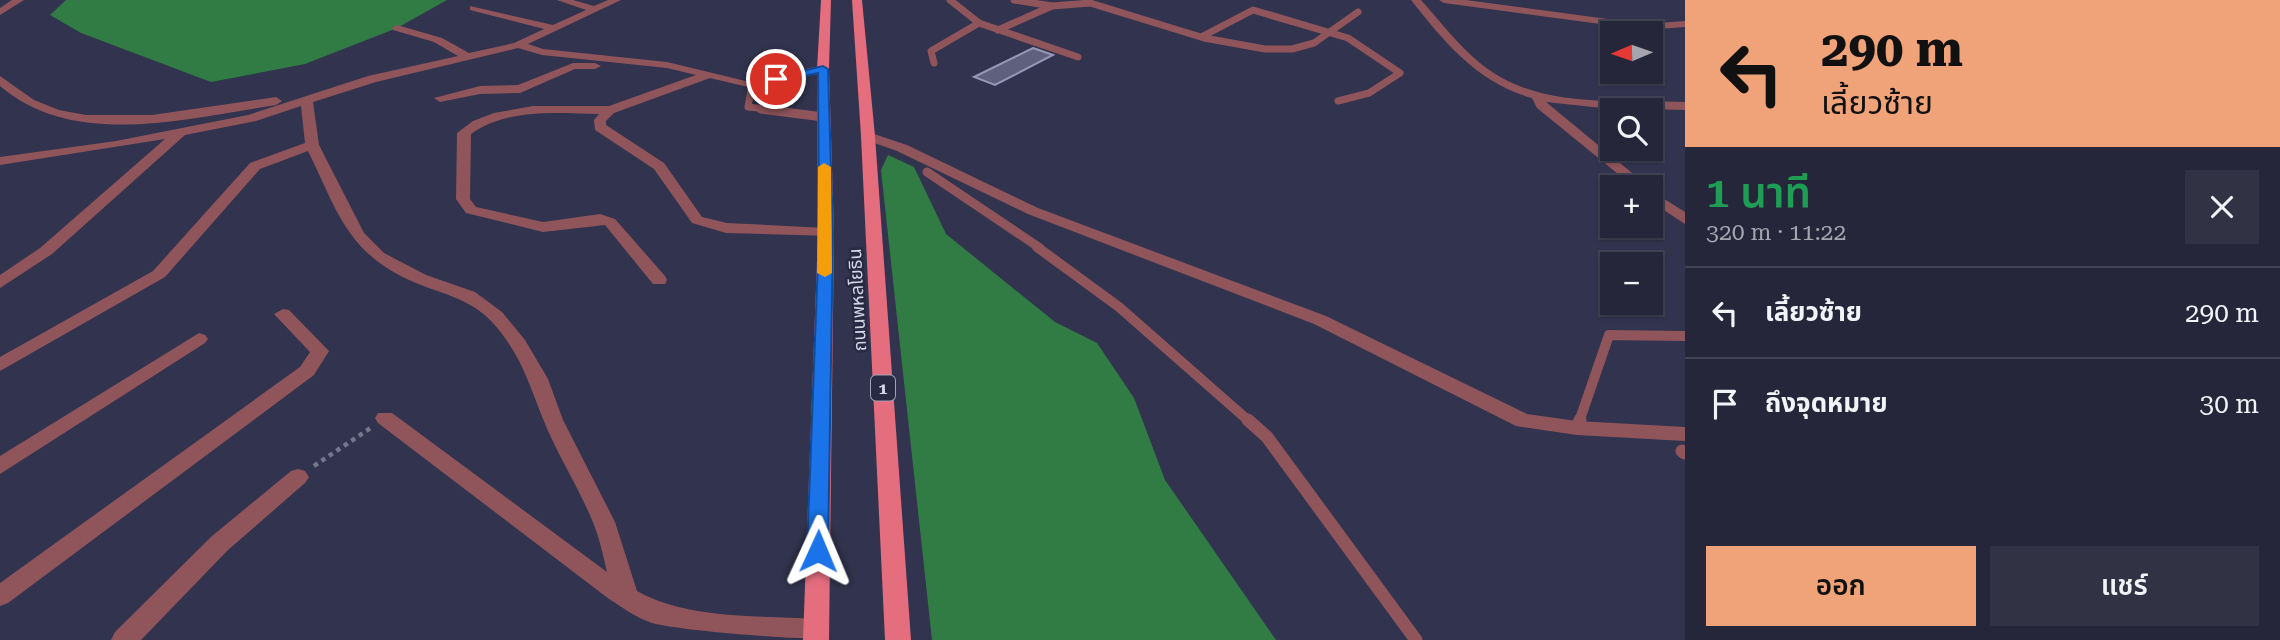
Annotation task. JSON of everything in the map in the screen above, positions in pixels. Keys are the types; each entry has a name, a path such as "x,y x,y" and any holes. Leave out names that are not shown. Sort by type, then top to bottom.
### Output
{"main road":[{"name":"ถนนพหลโยธิน","path":"816,635 826,233 823,69 826,0"},
{"name":"ถนนพหลโยธิน","path":"857,0 868,136 898,640"}],"street":[{"path":"0,12 19,0"},
{"path":"562,0 597,10"},
{"path":"0,161 182,131 307,102 372,79 518,46 616,0"},
{"path":"1416,0 1475,65 1516,90 1554,101 1685,106"},
{"path":"1444,0 1645,27 1685,24"},
{"path":"474,8 555,29"},
{"path":"397,28 438,40 468,57"},
{"path":"518,46 542,52 636,61 752,84"},
{"path":"440,98 480,90 520,89 573,66 624,66 636,61"},
{"path":"659,280 610,222 600,219 543,228 471,210 463,199 464,133 475,122 546,110 610,110 707,75"},
{"path":"0,80 30,103 61,114 120,119 188,116 327,95"},
{"path":"0,97 14,91"},
{"path":"1537,97 1541,105 1627,175"},
{"path":"307,102 312,145 356,235 378,256 420,279 469,296 496,317 519,344 540,379 553,420 604,522 627,597"},
{"path":"610,110 600,120 603,132 659,166 697,220 726,228 826,233"},
{"path":"0,283 47,251 182,131"},
{"path":"868,136 902,148 984,190 1058,221 1320,320 1523,421 1684,446"},
{"path":"0,365 159,274 255,166 312,145"},
{"path":"1663,203 1685,219"},
{"path":"0,596 307,371 320,351 283,314"},
{"path":"0,466 200,339"},
{"path":"385,418 627,597 652,612 700,622 816,635"},
{"path":"124,640 220,543 298,477"}],"lane":[{"path":"950,0 979,23 1078,57"},
{"path":"1014,0 1052,6"},
{"path":"998,30 1052,6 1074,2 1090,4 1238,46 1288,50 1314,43 1358,12"},
{"path":"1203,36 1253,10 1348,38 1400,73 1369,93 1338,101"},
{"path":"934,63 931,51 979,23"},
{"path":"823,69 752,84 748,107 823,117"},
{"path":"927,172 965,200 1000,219 1119,307 1267,437 1416,640"},
{"path":"1577,428 1609,335 1685,336"}],"path":[{"path":"298,477 385,418"}],"green space":[{"path":"66,0 447,0 397,28 305,64 211,82 81,33 50,15"},
{"path":"888,155 914,167 946,234 1055,322 1097,343 1134,398 1165,480 1276,640 932,640 881,170"}],"building":[{"path":"1033,48 1053,55 995,85 974,77"}],"slow traffic":[{"path":"824,167 825,273"}],"route":[{"path":"776,79 823,69 826,233 818,551"}]}
